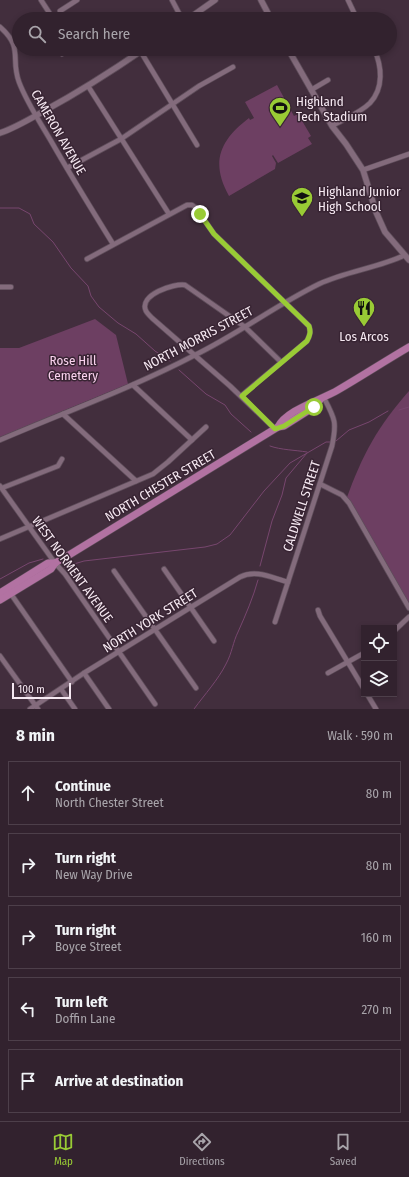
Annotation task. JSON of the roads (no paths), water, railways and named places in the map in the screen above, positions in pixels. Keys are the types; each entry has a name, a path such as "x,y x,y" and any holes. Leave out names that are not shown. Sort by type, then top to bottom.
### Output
{"main road":[{"name":"NORTH CHESTER STREET","path":"0,600 50,569 55,563 277,428 284,426 314,407 322,399 409,347"},
{"name":"NORTH CHESTER STREET","path":"0,593 48,563 55,563"}],"street":[{"path":"41,0 47,12"},
{"path":"60,11 77,0"},
{"path":"172,0 178,12"},
{"path":"198,12 215,0"},
{"path":"262,0 268,12"},
{"path":"348,0 354,12"},
{"path":"0,26 12,39"},
{"name":"CAMERON AVENUE","path":"15,56 16,70 20,82 36,115 113,244"},
{"path":"0,133 88,86 133,56"},
{"path":"145,56 197,145"},
{"path":"292,56 332,126 363,170 379,222 385,232 407,258"},
{"path":"332,126 366,106 374,97 379,85 380,72 377,56"},
{"path":"67,168 121,139 199,86 233,67"},
{"path":"311,90 328,80"},
{"path":"88,86 169,214"},
{"path":"363,170 409,154"},
{"path":"87,259 187,205 192,205 196,208 214,234 286,302 311,330 307,341 242,396"},
{"name":"NORTH MORRIS STREET","path":"0,440 133,385 196,355 286,302 328,280 407,258"},
{"path":"277,428 196,355 152,318 146,312 146,301 157,292 181,284 192,289 245,327 281,362"},
{"path":"0,287 11,287"},
{"path":"133,385 192,440"},
{"name":"CALDWELL STREET","path":"275,622 332,446 336,428 334,419 322,399"},
{"path":"63,414 136,481"},
{"path":"0,539 158,471 206,427"},
{"path":"1,487 58,466 62,459"},
{"path":"320,484 342,495 349,504 409,608"},
{"name":"WEST NORMENT AVENUE","path":"1,487 55,563 65,574 155,704"},
{"path":"164,569 214,641"},
{"path":"114,571 196,688"},
{"name":"NORTH YORK STREET","path":"30,709 37,707 61,689 118,652 245,574 264,574 288,582"},
{"path":"11,594 72,682"},
{"path":"318,610 320,616 361,684"},
{"path":"397,628 409,617"},
{"path":"328,673 361,655"},
{"path":"0,656 37,707"},
{"path":"84,674 110,709"},
{"path":"61,689 75,709"},
{"path":"369,697 376,709"}],"waterway":[{"path":"0,208 19,208 30,214 34,224 53,242 71,268 88,286 91,296 99,307 118,323 136,334 155,351 170,361"},
{"path":"179,370 206,394 225,405 231,414 251,432"},
{"path":"399,410 409,407"},
{"path":"336,441 349,430 369,422 388,411"},
{"path":"64,567 84,561 205,547 217,544 230,535 264,491 290,463 326,442 330,442"},
{"path":"270,446 307,452"},
{"path":"260,566 272,521 282,495 286,478 307,453"},
{"path":"0,579 29,563 43,559"},
{"path":"194,709 223,670 230,656 236,636 252,600 258,580"}],"place":[{"name":"Highland Tech Stadium","path":"280,128"},
{"name":"Highland Junior High School","path":"302,218"},
{"name":"Los Arcos","path":"364,328"}],"park label":[{"name":"Rose Hill Cemetery","path":"73,368"}]}
